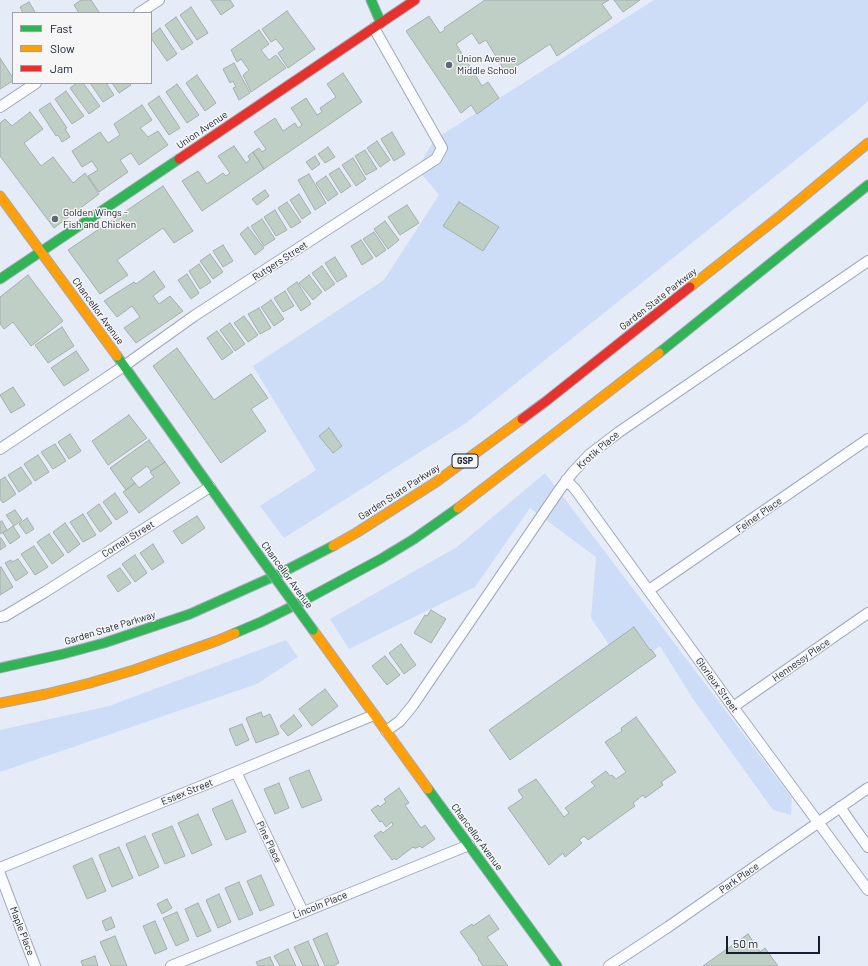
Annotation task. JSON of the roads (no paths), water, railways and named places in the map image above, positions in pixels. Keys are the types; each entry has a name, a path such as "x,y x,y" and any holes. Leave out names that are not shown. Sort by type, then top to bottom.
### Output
{"main road":[{"path":"371,0 378,25"},
{"name":"Union Avenue","path":"0,279 415,0"},
{"name":"Garden State Parkway","path":"0,668 104,643 190,614 277,575 322,552 396,508 436,482 545,402 780,216 868,143"},
{"path":"0,704 90,683 141,668 212,642 261,622 303,602 381,559 414,539 447,516 523,458 669,345 868,185"},
{"name":"Chancellor Avenue","path":"0,196 557,966"}],"street":[{"path":"141,12 159,0"},
{"name":"Rutgers Street","path":"0,449 124,366 194,316 436,159 442,148 378,25"},
{"path":"0,107 34,84"},
{"name":"Krotik Place","path":"386,731 400,721 413,705 566,480 589,455 619,432 868,261"},
{"name":"Feiner Place","path":"649,590 868,439"},
{"name":"Glorieux Street","path":"566,480 575,489 868,890"},
{"name":"Cornell Street","path":"0,617 5,616 46,592 210,487"},
{"name":"Hennessy Place","path":"733,707 868,613"},
{"name":"Essex Street","path":"0,868 374,714"},
{"name":"Pine Place","path":"236,772 303,912"},
{"name":"Park Place","path":"609,966 668,927 868,788"},
{"path":"840,807 868,847"},
{"name":"Lincoln Place","path":"171,966 469,845"},
{"name":"Maple Place","path":"0,874 36,966"}],"place":[{"name":"Union Avenue Middle School","path":"449,65"},
{"name":"Golden Wings - Fish and Chicken","path":"55,219"}]}
